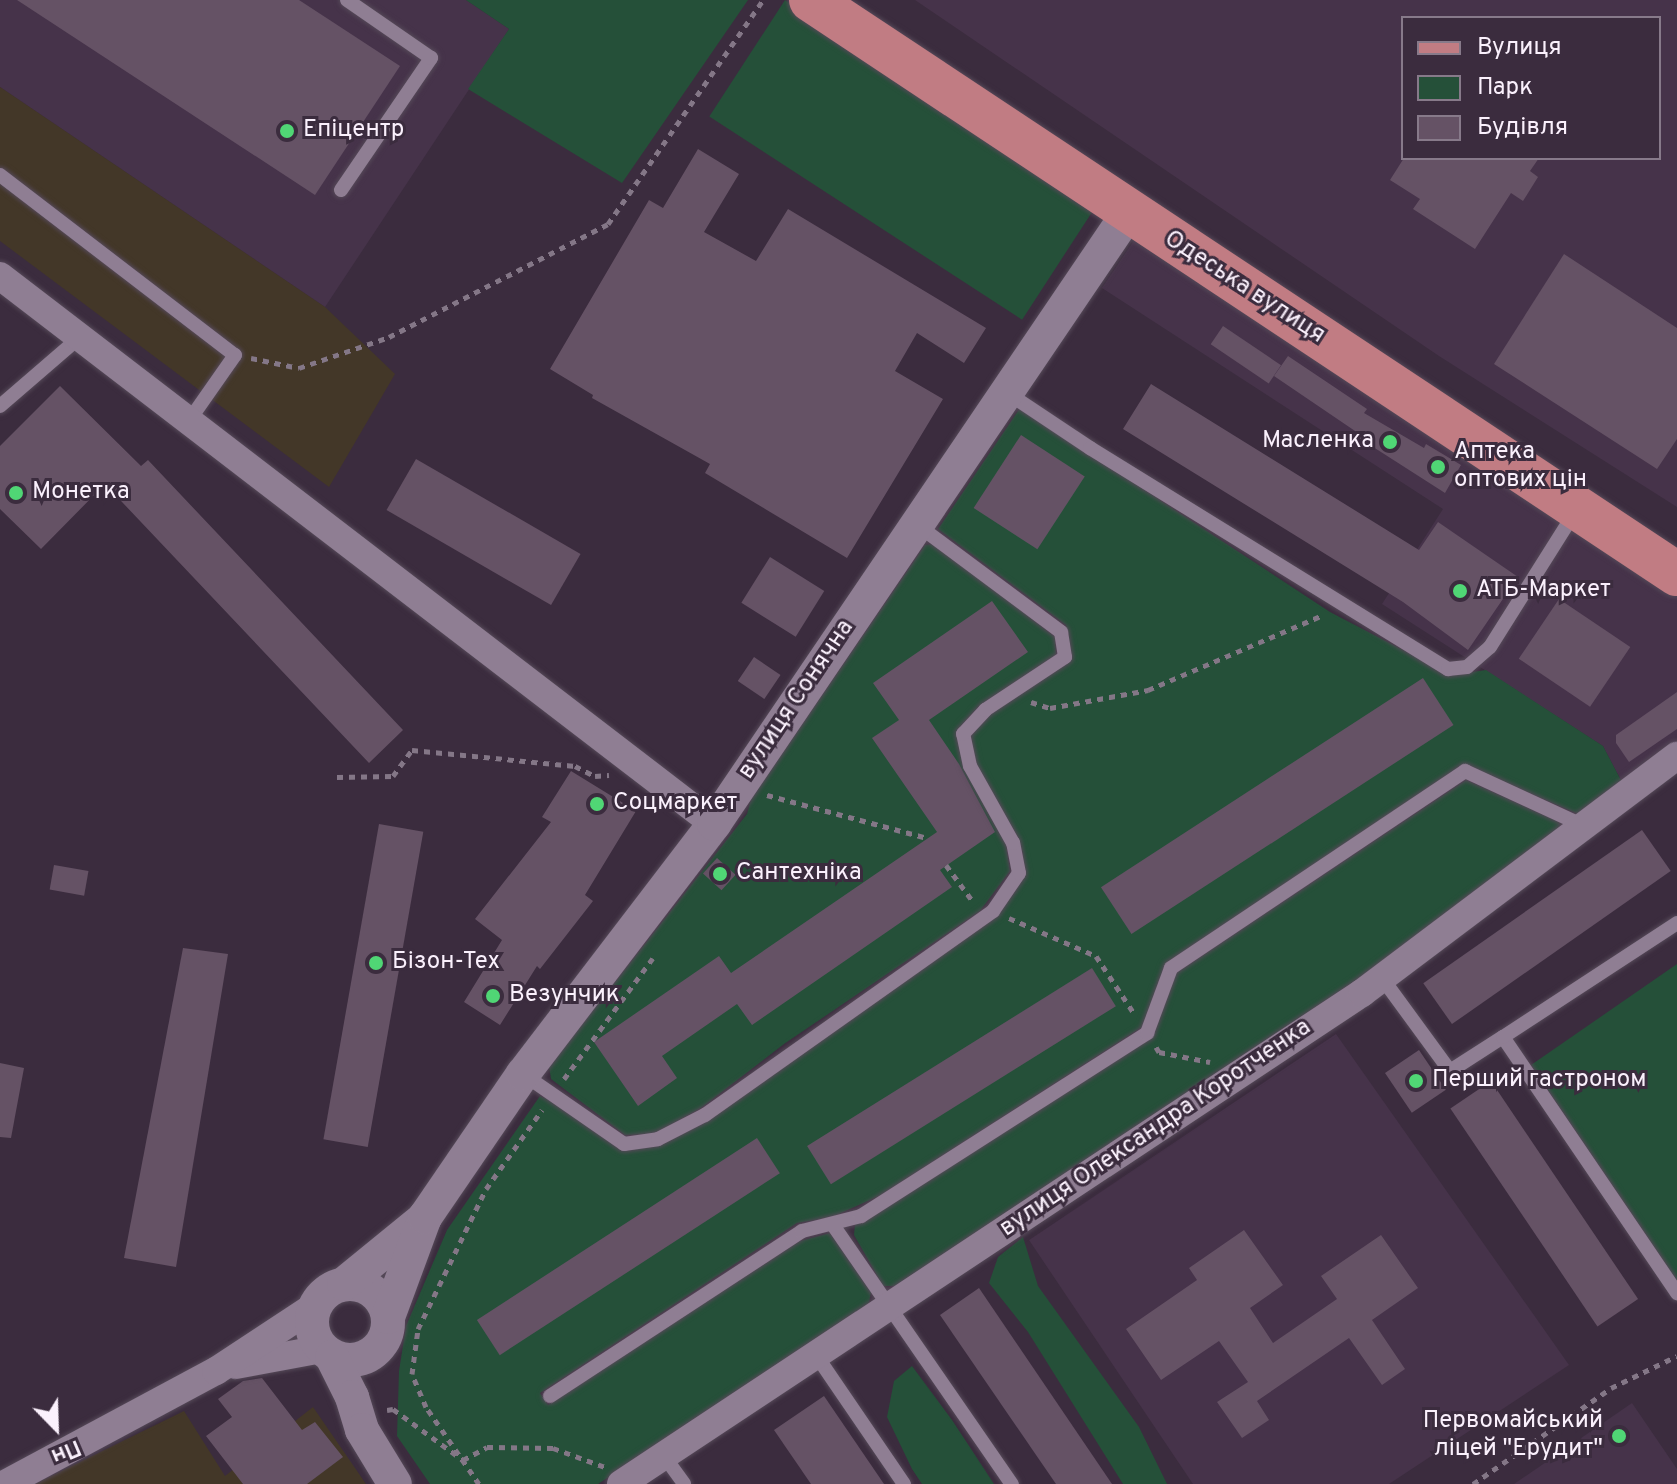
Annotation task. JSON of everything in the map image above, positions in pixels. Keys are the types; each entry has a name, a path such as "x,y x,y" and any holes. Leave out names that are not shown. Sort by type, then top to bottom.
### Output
{"main road":[{"name":"Одеська вулиця","path":"811,0 1677,574"}],"street":[{"name":"вулиця Сонячна","path":"363,1422 386,1329 425,1217 523,1074 714,824 757,796 915,523 1129,212"},
{"path":"0,276 714,824"},
{"name":"вулиця Олександра Коротченка","path":"626,1480 1382,978 1677,756"},
{"name":"вулиця Сонячна","path":"344,1284 425,1217"},
{"path":"5,1484 216,1371 316,1305 323,1295 344,1284 356,1284 377,1295 386,1329 367,1357 356,1361 327,1353 255,1359 216,1371"},
{"path":"316,1305 312,1328 352,1397 395,1484"}],"lane":[{"path":"341,190 431,58 347,0"},
{"path":"0,175 235,355 188,422"},
{"path":"0,406 80,337"},
{"path":"1006,392 1342,606 1448,669 1467,667 1490,647 1577,508"},
{"path":"523,1074 624,1144 658,1139 705,1115 993,911 1019,873 1013,843 970,766 963,734 985,710 1065,657 1061,632 915,523"},
{"path":"550,1396 802,1231 861,1216 1147,1033 1171,968 1465,771 1585,826"},
{"path":"1382,978 1450,1071 1677,923"},
{"path":"1503,1037 1677,1293"},
{"path":"833,1225 1012,1484"},
{"path":"816,1355 904,1484"},
{"path":"664,1456 684,1484"}],"path":[{"path":"235,355 299,368 344,353 389,337 608,224 763,0"},
{"path":"1008,695 1050,708 1148,690 1342,606"},
{"path":"337,777 393,776 412,750 575,766 595,776 645,770"},
{"path":"757,796 780,783"},
{"path":"757,796 927,838"},
{"path":"946,865 970,901 1096,956 1159,1052 1246,1069"},
{"path":"479,1484 426,1407 412,1374 418,1329 486,1189 655,955"},
{"path":"1473,1484 1611,1388 1677,1356"},
{"path":"363,1422 393,1409 463,1460"},
{"path":"463,1460 487,1447 553,1448 626,1480"}],"shaded area":[{"path":"0,0 466,0 509,29 325,307 0,87"},
{"path":"915,0 1677,0 1677,507 1439,356"},
{"path":"0,87 325,307 395,374 329,487 0,241"},
{"path":"1137,236 1677,597 1677,745 1624,786 1603,746 1382,604 1443,509 1102,288"},
{"path":"1336,1034 1569,1365 1389,1484 1193,1484 1029,1240"},
{"name":"Первомайський ліцей \"Ерудит\"","path":"1632,1403 1677,1469 1677,1484 1514,1484"},
{"path":"313,1407 366,1484 35,1484 184,1411 225,1476"}],"green space":[{"path":"466,0 748,0 622,183 468,89 509,29"},
{"path":"785,0 1098,203 1022,320 709,117"},
{"path":"1020,408 1330,612 1451,675 1486,670 1603,746 1624,786 1583,816 1466,766 1165,966 1142,1027 879,1196 832,1217 797,1223 540,1393 548,1405 800,1241 830,1233 871,1292 868,1308 598,1484 430,1484 397,1436 399,1371 406,1326 447,1230 540,1096 564,1107 608,1140 658,1144 703,1124 741,1088 993,911 1019,873 1023,854 1018,838 976,764 970,736 987,715 1069,661 1066,625 938,529"},
{"path":"934,544 1055,637 1056,655 979,706 957,730 1006,844 1010,871 980,911 784,1044 701,1108 654,1134 625,1135 551,1079 549,1066 747,814 751,799 925,545"},
{"path":"1466,780 1559,822 1562,834 1376,974 895,1286 883,1286 854,1235 855,1224 1150,1038 1175,974"},
{"path":"1677,964 1677,1281 1531,1065"},
{"path":"1023,1237 1038,1286 1139,1427 1167,1484 1123,1484 1028,1332 989,1283 998,1257"},
{"path":"912,1366 994,1484 922,1484 887,1417 894,1381"}],"building":[{"name":"Епіцентр","path":"17,0 299,0 400,66 315,195"},
{"path":"698,149 739,174 704,232 756,261 788,209 986,328 964,363 917,333 895,371 943,399 847,558 705,473 710,464 592,398 593,395 550,369 649,200 663,208"},
{"path":"1403,160 1538,160 1530,171 1538,177 1523,201 1511,193 1475,249 1413,209 1420,199 1390,180"},
{"path":"1564,254 1677,328 1677,439 1657,469 1494,364"},
{"path":"1223,326 1281,365 1269,383 1211,344"},
{"path":"1288,356 1367,409 1364,413 1424,448 1426,444 1461,465 1445,493 1356,436 1358,433 1274,376"},
{"path":"1151,384 1419,550 1438,522 1518,577 1468,650 1403,602 1123,429"},
{"path":"60,386 141,466 148,460 403,730 369,763 105,484 41,549 0,509 0,446"},
{"path":"1021,435 1085,476 1037,549 974,508"},
{"path":"416,459 581,554 551,605 386,510"},
{"path":"770,557 824,591 796,637 741,603"},
{"path":"1559,599 1630,647 1590,707 1519,659"},
{"path":"992,601 1028,652 929,720 959,764 995,832 940,870 952,887 752,1025 737,1004 662,1056 677,1078 638,1106 594,1042 719,956 731,973 937,832 872,738 899,720 873,683"},
{"path":"754,657 781,675 764,699 738,681"},
{"path":"1423,678 1453,725 1131,934 1101,887"},
{"path":"1677,692 1677,729 1629,762 1616,743 1616,735"},
{"path":"571,771 636,811 585,895 593,901 540,969 537,966 500,1025 464,1002 502,940 475,919 551,822 542,817"},
{"path":"379,824 423,832 368,1147 323,1139"},
{"path":"1642,830 1671,871 1452,1024 1423,983"},
{"name":"Сантехніка","path":"717,858 736,875 722,890 703,874"},
{"path":"54,865 88,871 84,896 50,890"},
{"path":"183,948 228,954 176,1267 124,1258"},
{"path":"1092,968 1116,1006 831,1184 807,1146"},
{"name":"Перший гастроном","path":"1419,1050 1446,1090 1412,1113 1385,1073"},
{"path":"0,1063 24,1068 11,1138 0,1137"},
{"path":"1491,1081 1638,1299 1597,1326 1450,1108"},
{"path":"757,1138 780,1173 500,1355 477,1320"},
{"path":"1244,1230 1283,1285 1250,1308 1273,1343 1337,1299 1321,1276 1381,1235 1418,1288 1372,1320 1405,1369 1382,1385 1349,1338 1257,1401 1269,1420 1242,1438 1217,1402 1248,1382 1219,1341 1161,1380 1126,1329 1197,1280 1189,1268"},
{"path":"979,1288 1112,1484 1056,1484 940,1315"},
{"path":"262,1378 302,1430 315,1422 343,1457 307,1484 243,1484 206,1436 232,1417 218,1399 243,1381"},
{"path":"824,1396 884,1484 811,1484 774,1430"}],"place":[{"name":"Епіцентр","path":"287,131"},
{"name":"Масленка","path":"1390,442"},
{"name":"Аптека оптових цін","path":"1438,467"},
{"name":"Монетка","path":"16,493"},
{"name":"АТБ-Маркет","path":"1460,591"},
{"name":"Соцмаркет","path":"597,804"},
{"name":"Сантехніка","path":"720,874"},
{"name":"Бізон-Тех","path":"376,963"},
{"name":"Везунчик","path":"493,996"},
{"name":"Перший гастроном","path":"1416,1081"},
{"name":"Первомайський ліцей \"Ерудит\"","path":"1619,1436"}]}
